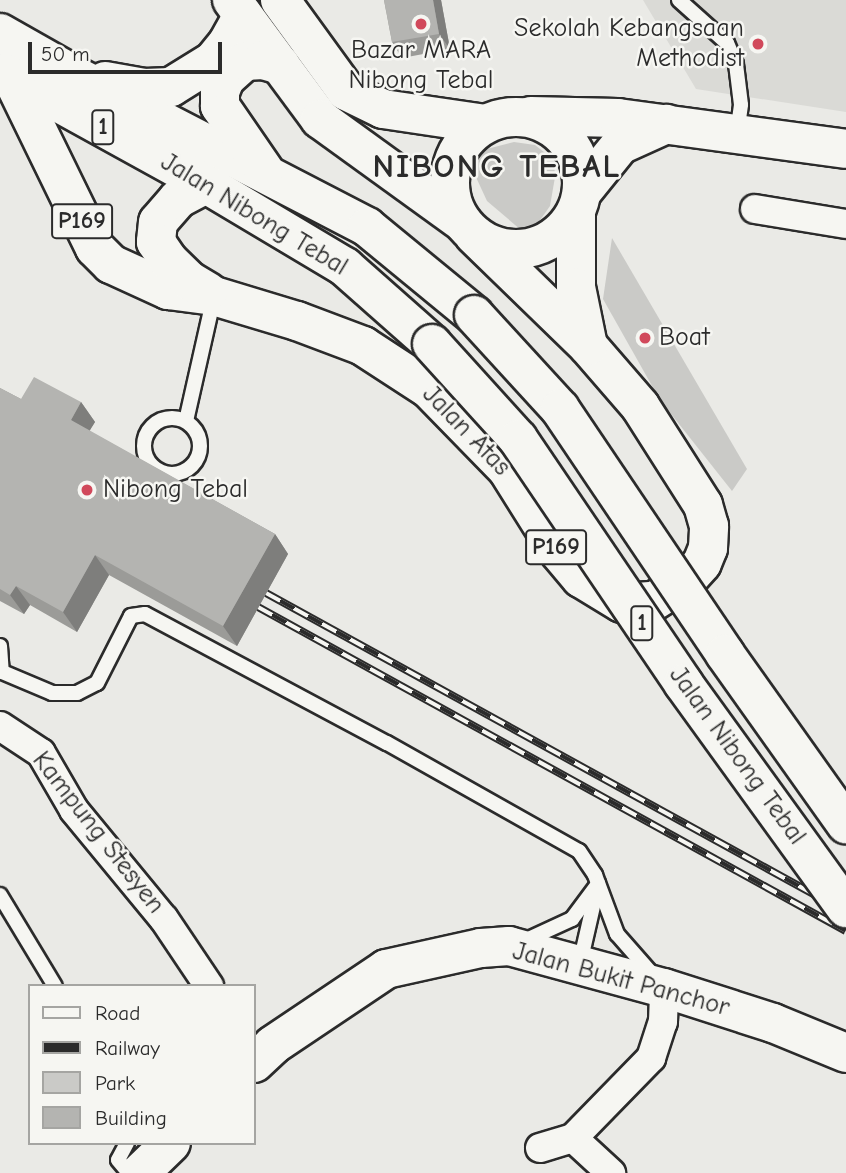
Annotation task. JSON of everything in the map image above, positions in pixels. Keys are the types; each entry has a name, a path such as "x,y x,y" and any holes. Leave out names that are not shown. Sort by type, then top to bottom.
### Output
{"main road":[{"path":"280,0 346,91 383,109 484,124"},
{"path":"76,76 144,88 171,87 213,61 228,44 238,8"},
{"name":"Jalan Atas","path":"214,296 297,321 363,346 429,389 507,469 559,552 581,578 622,603 654,601 685,582 702,563 708,548 709,526 703,505 640,406 588,346 468,228 320,119 238,8"},
{"name":"Jalan Nibong Tebal","path":"0,33 76,76 368,227 474,315 560,409 725,654 846,824"},
{"path":"266,173 220,106 220,92 225,79 245,61 264,60 281,65"},
{"name":"Jalan Nibong Tebal","path":"6,73 206,184 345,267 432,344 518,439 683,684 846,908"},
{"name":"P169","path":"6,73 95,248 111,264 168,290 214,296"},
{"path":"526,116 554,129 575,151 581,171 579,202"},
{"path":"666,124 620,145 557,234 530,248 511,250 491,245 468,228 451,201 454,157 467,138 484,124 505,117 618,118 666,124 846,149"},
{"path":"206,184 178,199 158,222 156,242 168,260 190,281 214,296"},
{"name":"Jalan Atas","path":"579,202 576,288 588,346"},
{"name":"Jalan Bukit Panchor","path":"256,1057 386,969 481,948 509,946 580,963 664,988 773,1023 846,1053"},
{"path":"140,1173 169,1145"}],"street":[{"path":"755,209 846,224"},
{"name":"Kampung Stesyen","path":"0,726 41,753 74,810 164,919 208,984"},
{"path":"540,1148 573,1138 651,1058 663,1022 664,988"},
{"path":"573,1138 611,1173"}],"lane":[{"path":"679,0 727,43 736,64 741,105 737,134"},
{"path":"186,421 214,296"},
{"path":"166,418 186,421 198,436 199,455 186,470 177,474 158,471 145,456 145,436 157,421 166,418"},
{"path":"0,646 1,671 52,693 77,693 97,683 131,616 145,614 387,743 579,851 598,884 617,934 664,988"},
{"path":"509,946 549,932 572,919 598,884"},
{"path":"580,963 598,884"},
{"path":"0,895 54,984"},
{"path":"126,1145 118,1160 129,1173"}],"shaded area":[{"name":"Sekolah Kebangsaan Methodist","path":"643,0 846,0 846,112 696,89"}],"green space":[{"path":"514,142 535,145 554,160 555,177 550,206 538,223 521,230 487,201 469,162 487,149"},
{"path":"612,238 747,469 732,491 660,400 603,299"}],"building":[{"path":"384,0 433,0 439,34 392,42"},
{"name":"Nibong Tebal","path":"34,377 81,402 71,420 275,534 223,626 95,555 63,612 16,586 10,595 0,589 0,388 21,399"}],"railway":[{"path":"266,593 846,912"},
{"path":"258,607 846,931"}],"place":[{"name":"Bazar MARA Nibong Tebal","path":"421,24"},
{"name":"Sekolah Kebangsaan Methodist","path":"758,44"},
{"name":"Boat","path":"645,338"},
{"name":"Nibong Tebal","path":"87,490"}],"district":[{"name":"NIBONG TEBAL","path":"497,167"}]}
